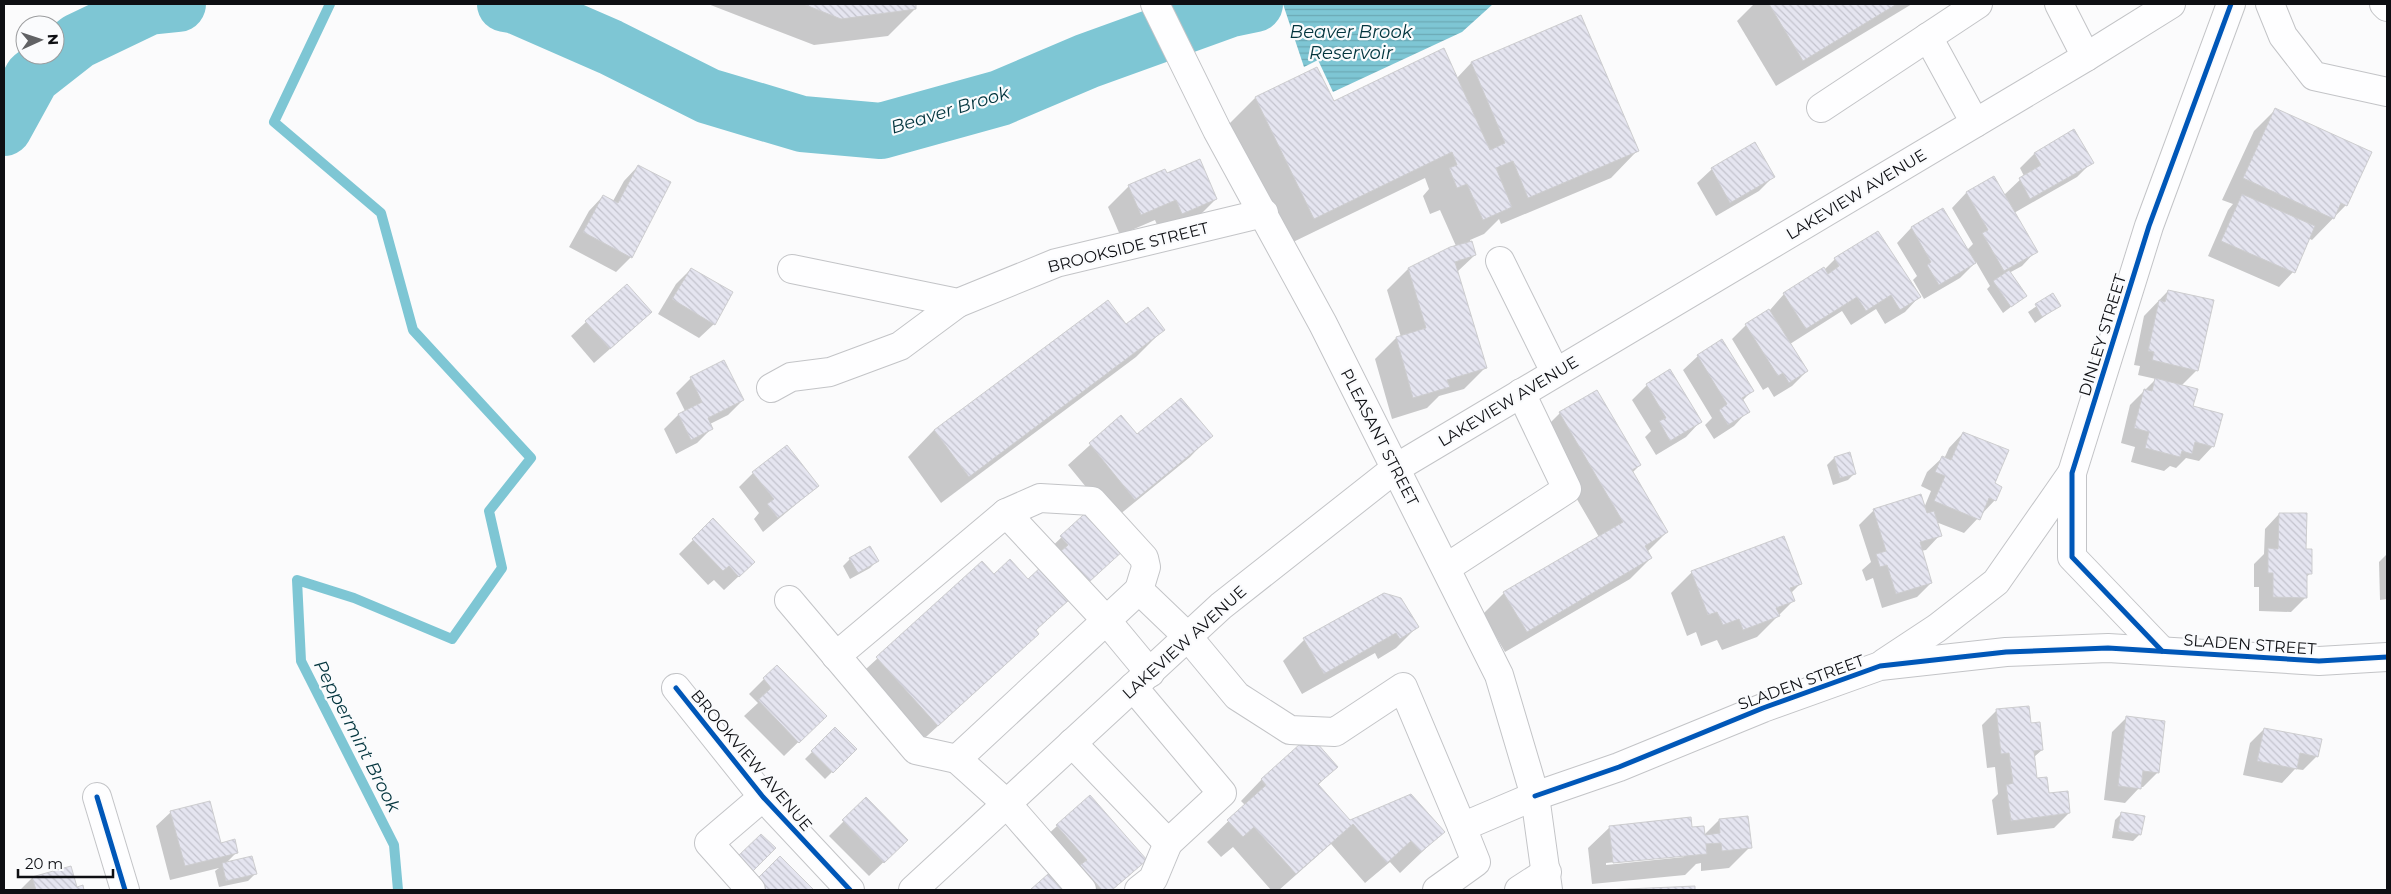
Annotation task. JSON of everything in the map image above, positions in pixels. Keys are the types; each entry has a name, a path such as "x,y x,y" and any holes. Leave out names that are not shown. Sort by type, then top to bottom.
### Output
{"main road":[{"path":"1821,108 1978,4"},
{"path":"2059,4 2086,57"},
{"name":"LAKEVIEW AVENUE","path":"913,890 1221,606 1396,468 2086,57 2171,4"},
{"name":"DINLEY STREET","path":"2162,651 2072,557 2072,473 2149,226 2231,4"},
{"path":"2270,4 2283,36 2314,76 2387,92"},
{"path":"2384,4 2387,7"},
{"name":"PLEASANT STREET","path":"1155,5 1217,130 1264,213 1396,468 1499,675 1535,796 1548,881"},
{"path":"1928,37 1975,123"},
{"name":"BROOKSIDE STREET","path":"770,388 792,377 830,372 900,346 958,303 1056,263 1264,213"},
{"path":"1500,261 1555,372"},
{"path":"792,269 958,303"},
{"path":"1446,568 1567,489 1520,393"},
{"name":"DINLEY STREET","path":"1880,666 1937,628 1996,582 2072,473"},
{"path":"836,656 1006,513 1040,498 1092,501 1144,558 1146,567 1139,590 957,759"},
{"path":"1006,513 1106,620 1141,680 1222,793 1168,843 1154,879 1139,890"},
{"path":"1139,590 1188,637 1236,696 1290,730 1335,732 1403,687 1476,862 1437,890"},
{"path":"789,600 916,750 957,759 1007,804 1082,890"},
{"name":"SLADEN STREET","path":"1462,828 1535,796 1618,767 1763,708 1880,666 2006,652 2108,648 2319,661 2387,657"},
{"name":"BROOKVIEW AVENUE","path":"676,688 763,797 850,890"},
{"path":"1072,743 1168,843"},
{"path":"97,797 125,890"},
{"path":"751,890 709,843 763,797"},
{"path":"1519,890 1548,881"}],"water":[{"name":"Beaver Brook Reservoir","path":"1283,4 1493,4 1462,32 1333,92 1318,60 1304,67"}],"building":[{"path":"803,4 916,4 916,9 841,19"},
{"path":"1769,4 1897,4 1803,61"},
{"path":"1581,15 1639,151 1528,198 1513,161 1496,168 1512,207 1483,220 1467,184 1457,188 1449,168 1457,165 1452,152 1314,219 1255,97 1317,67 1334,101 1444,48 1490,150 1505,143 1471,62"},
{"path":"2275,108 2372,152 2347,206 2341,203 2334,219 2243,178"},
{"path":"2074,129 2094,163 2030,199 2019,178 2041,165 2034,153"},
{"path":"1755,142 1775,177 1730,203 1711,168"},
{"path":"1200,159 1217,199 1182,214 1176,200 1141,215 1128,185 1165,169 1167,173"},
{"path":"638,165 671,182 632,258 583,232 603,195 618,203"},
{"path":"1994,176 2038,252 2004,271 1982,233 1988,230 1966,192"},
{"path":"2242,194 2315,226 2295,273 2221,241"},
{"path":"1943,208 1976,263 1939,285 1927,265 1931,262 1911,227"},
{"path":"1878,231 1921,297 1900,310 1891,295 1866,311 1857,297 1806,329 1783,293 1824,267 1828,274 1839,266 1834,258"},
{"path":"1472,241 1476,255 1455,262 1487,368 1447,380 1450,387 1413,398 1396,337 1426,328 1408,268 1450,247"},
{"path":"691,268 733,292 715,325 672,299"},
{"path":"2009,270 2027,296 2011,307 1993,281"},
{"path":"627,284 652,312 610,349 585,321"},
{"path":"2168,290 2214,300 2198,371 2152,360 2154,352 2148,351 2159,300 2165,302"},
{"path":"2053,293 2061,306 2042,317 2035,304"},
{"path":"1108,300 1126,324 1148,307 1165,330 969,477 934,430"},
{"path":"1769,309 1808,371 1789,383 1783,373 1778,376 1745,324"},
{"path":"1722,339 1754,391 1742,398 1750,412 1728,425 1719,410 1727,404 1697,355"},
{"path":"724,360 744,400 708,418 713,429 691,440 678,414 702,402 690,377"},
{"path":"1670,369 1702,422 1670,441 1659,421 1666,418 1646,384"},
{"path":"2155,378 2198,389 2193,406 2223,414 2214,447 2195,442 2192,454 2182,451 2180,457 2145,448 2149,432 2134,428 2144,389 2152,391"},
{"path":"1597,390 1641,465 1632,470 1668,532 1645,546 1652,558 1527,632 1503,592 1623,522 1559,412"},
{"path":"1181,398 1213,436 1135,500 1089,443 1121,415 1137,434"},
{"path":"1963,432 2009,450 1995,483 2002,487 1996,501 1989,498 1980,520 1934,501 1945,476 1935,472 1942,456 1951,460"},
{"path":"787,445 819,486 778,518 767,504 774,499 752,472"},
{"path":"1850,452 1856,474 1840,478 1834,457"},
{"path":"1921,494 1927,513 1934,511 1942,536 1920,542 1932,583 1896,594 1887,565 1880,567 1876,554 1886,551 1873,509"},
{"path":"1092,507 1124,550 1089,582 1061,551 1068,545 1060,536"},
{"path":"2279,513 2307,513 2306,549 2312,549 2312,574 2307,574 2307,598 2273,597 2273,573 2268,573 2268,548 2278,549"},
{"path":"713,518 755,562 739,577 729,566 723,571 692,539"},
{"path":"1784,536 1802,584 1790,588 1795,601 1776,608 1780,616 1743,630 1739,619 1723,625 1717,612 1708,615 1691,571"},
{"path":"870,546 879,561 858,573 849,558"},
{"path":"1010,559 1028,579 1041,567 1070,599 1036,630 1039,634 938,726 876,657 982,561 994,574"},
{"path":"1384,593 1401,598 1419,627 1400,639 1396,633 1324,674 1303,638"},
{"path":"777,665 827,716 799,743 758,700 771,688 763,678"},
{"path":"2029,706 2031,723 2040,722 2043,750 2034,751 2037,778 2047,777 2049,793 2068,791 2070,813 2011,821 2006,785 2013,783 2009,753 2001,754 1996,709"},
{"path":"2126,716 2165,721 2159,773 2143,771 2141,789 2118,786"},
{"path":"835,727 857,749 833,773 811,751"},
{"path":"2264,728 2322,739 2318,757 2300,753 2297,769 2257,761"},
{"path":"1310,735 1338,767 1318,784 1350,820 1411,794 1445,832 1421,852 1411,841 1387,863 1353,824 1296,874 1254,827 1243,837 1227,820 1266,785 1261,779"},
{"path":"1090,795 1147,860 1112,890 1102,890 1080,865 1087,860 1056,825"},
{"path":"866,797 908,840 884,863 842,820"},
{"path":"210,801 221,843 235,839 238,853 185,866 170,811"},
{"path":"2121,812 2145,816 2141,835 2118,831"},
{"path":"1748,816 1752,848 1722,851 1721,843 1706,844 1707,854 1613,863 1609,826 1691,817 1692,827 1704,826 1705,835 1720,833 1719,819"},
{"path":"761,834 776,848 753,871 738,856"},
{"path":"252,856 257,874 226,881 222,863"},
{"path":"780,856 814,890 762,890 754,882"},
{"path":"71,866 77,887 83,885 84,890 36,890 32,877"},
{"path":"1048,874 1063,890 1030,890"},
{"path":"1695,886 1695,890 1605,890"}],"waterway":[{"name":"Beaver Brook","path":"4,128 32,77 78,41 149,7 178,4"},
{"name":"Peppermint Brook","path":"330,4 274,122 381,213 413,330 531,458 489,511 502,568 452,639 354,598 297,580 301,661 394,845 398,890"},
{"name":"Beaver Brook","path":"505,4 516,6 610,47 708,96 802,124 881,131 1000,98 1087,61 1231,9 1255,4"}],"cycle path":[{"path":"2162,651 2072,557 2072,473 2149,226 2231,4"},
{"path":"1535,796 1619,767 1763,708 1880,666 2006,652 2108,648 2319,661 2387,657"},
{"path":"676,688 763,797 850,890"},
{"path":"97,797 125,890"}]}
